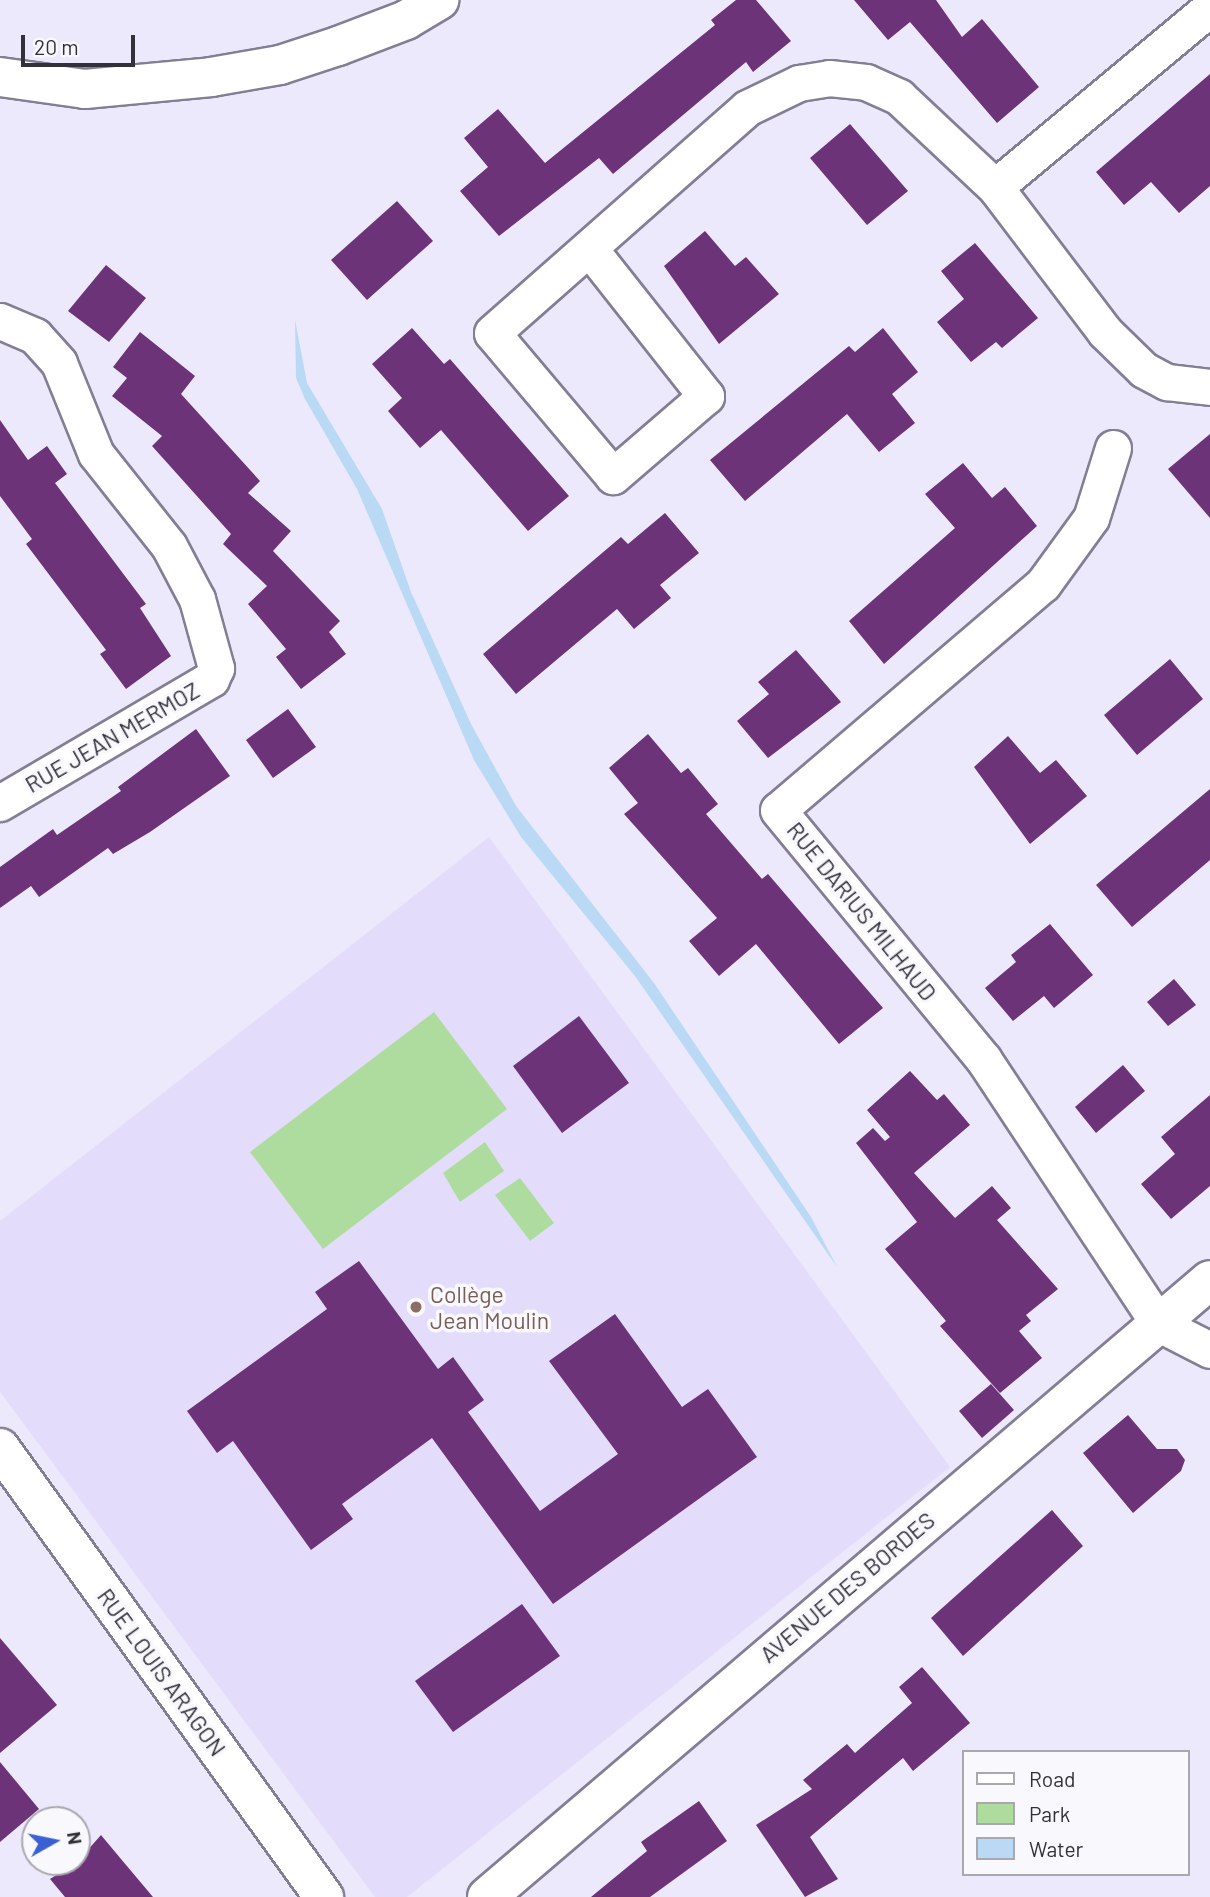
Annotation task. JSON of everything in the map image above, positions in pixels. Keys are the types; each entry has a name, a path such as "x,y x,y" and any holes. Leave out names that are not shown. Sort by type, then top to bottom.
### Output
{"street":[{"path":"0,76 85,89 211,77 280,65 338,46 405,20 439,0"},
{"path":"995,187 1210,8"},
{"path":"589,248 706,396 613,476 492,333 747,108 799,83 829,78 866,82 899,97 995,187 1105,332 1144,370 1167,382 1210,387"},
{"name":"RUE JEAN MERMOZ","path":"0,321 35,336 59,363 96,454 169,546 197,599 216,667 211,679 0,803"},
{"name":"RUE DARIUS MILHAUD","path":"1113,448 1091,518 1043,584 779,810 984,1060 1159,1324"},
{"name":"AVENUE DES BORDES","path":"487,1897 1210,1280"},
{"path":"1159,1324 1210,1350"},
{"name":"RUE LOUIS ARAGON","path":"0,1448 324,1897"}],"shaded area":[{"name":"Collège Jean Moulin","path":"489,837 950,1467 407,1897 375,1897 0,1392 0,1221"}],"green space":[{"path":"434,1012 507,1109 323,1249 250,1152"},
{"path":"485,1142 504,1171 460,1202 443,1173"},
{"path":"520,1178 554,1223 530,1241 495,1195"}],"water":[{"path":"295,320 307,383 382,509 411,592 471,724 516,806 654,983 811,1217 837,1267 635,976 521,837 474,760 357,489 305,399 296,378"}],"building":[{"path":"736,0 756,0 791,41 753,72 746,62 613,174 599,158 499,236 460,191 488,167 464,138 498,109 545,163 715,25 711,20"},
{"path":"854,0 936,0 962,37 982,19 1039,87 997,123 910,22 888,40"},
{"path":"1210,74 1210,186 1179,213 1151,182 1124,205 1096,172"},
{"path":"850,124 908,191 867,225 810,158"},
{"path":"397,201 433,241 367,300 331,260"},
{"path":"705,231 735,266 746,257 779,294 719,344 664,266"},
{"path":"975,243 1038,318 1002,348 996,342 971,362 937,322 964,299 941,271"},
{"path":"106,265 146,298 109,342 68,311"},
{"path":"412,328 444,364 450,359 569,496 528,531 441,430 420,448 388,411 402,398 372,364"},
{"path":"883,328 918,372 892,394 915,423 879,452 847,414 745,501 710,460 849,346 855,352"},
{"path":"140,332 195,376 181,394 260,481 248,493 291,531 273,551 340,621 329,632 346,654 301,689 276,657 286,649 248,604 267,586 223,544 231,534 152,446 162,436 112,396 127,378 113,367"},
{"path":"0,420 28,460 47,446 67,474 55,483 146,604 140,608 171,656 126,689 100,654 106,650 26,544 32,539 0,496"},
{"path":"1210,434 1210,518 1168,469"},
{"path":"963,463 992,498 1005,487 1037,526 884,664 849,621 955,528 925,494"},
{"path":"665,513 699,553 660,585 671,598 634,629 617,609 516,694 483,654 621,537 628,544"},
{"path":"796,650 841,702 768,758 737,721 769,694 758,682"},
{"path":"1170,659 1203,699 1137,755 1104,715"},
{"path":"288,709 316,747 273,778 246,740"},
{"path":"196,729 230,776 150,832 113,854 108,848 39,897 31,886 0,908 0,867 53,829 57,835 121,791 118,787"},
{"path":"648,734 681,773 688,768 718,804 706,814 762,879 768,874 883,1008 839,1044 756,944 719,976 689,941 717,918 624,814 638,803 609,768"},
{"path":"1008,736 1040,773 1056,760 1087,796 1030,844 974,767"},
{"path":"1210,789 1210,860 1132,927 1096,885"},
{"path":"1050,924 1093,975 1054,1008 1044,996 1013,1021 985,988 1016,962 1011,955"},
{"path":"1174,979 1196,1005 1168,1026 1147,1002"},
{"path":"579,1016 629,1083 562,1133 513,1066"},
{"path":"1123,1065 1145,1091 1096,1133 1075,1107"},
{"path":"910,1071 937,1100 944,1094 970,1125 914,1173 955,1218 992,1186 1011,1208 997,1220 1058,1289 1026,1315 1031,1321 1019,1331 1042,1358 1000,1393 940,1326 946,1321 885,1249 917,1222 856,1143 873,1128 885,1141 890,1137 867,1110"},
{"path":"1210,1095 1210,1186 1171,1219 1141,1184 1175,1154 1161,1137"},
{"path":"359,1261 438,1369 453,1357 484,1400 468,1412 540,1511 618,1454 549,1361 615,1314 682,1407 708,1389 757,1457 553,1604 432,1438 342,1504 353,1519 311,1550 233,1441 217,1453 187,1411 327,1309 315,1292"},
{"path":"991,1384 1014,1410 982,1438 959,1411"},
{"path":"1128,1415 1157,1449 1177,1449 1185,1460 1181,1471 1133,1513 1083,1453"},
{"path":"1052,1510 1083,1546 963,1656 931,1618"},
{"path":"522,1604 560,1656 453,1732 415,1681"},
{"path":"0,1638 57,1705 0,1753"},
{"path":"922,1667 970,1723 913,1771 903,1758 810,1837 838,1879 805,1897 756,1825 812,1789 803,1780 847,1744 855,1753 912,1703 899,1687"},
{"path":"0,1762 37,1806 21,1806 21,1824 0,1842"},
{"path":"699,1801 727,1841 650,1897 591,1897 647,1851 641,1842"},
{"path":"101,1835 153,1897 65,1897 50,1879 55,1876 91,1876 91,1846"}],"place":[{"name":"Collège Jean Moulin","path":"416,1307"}]}
